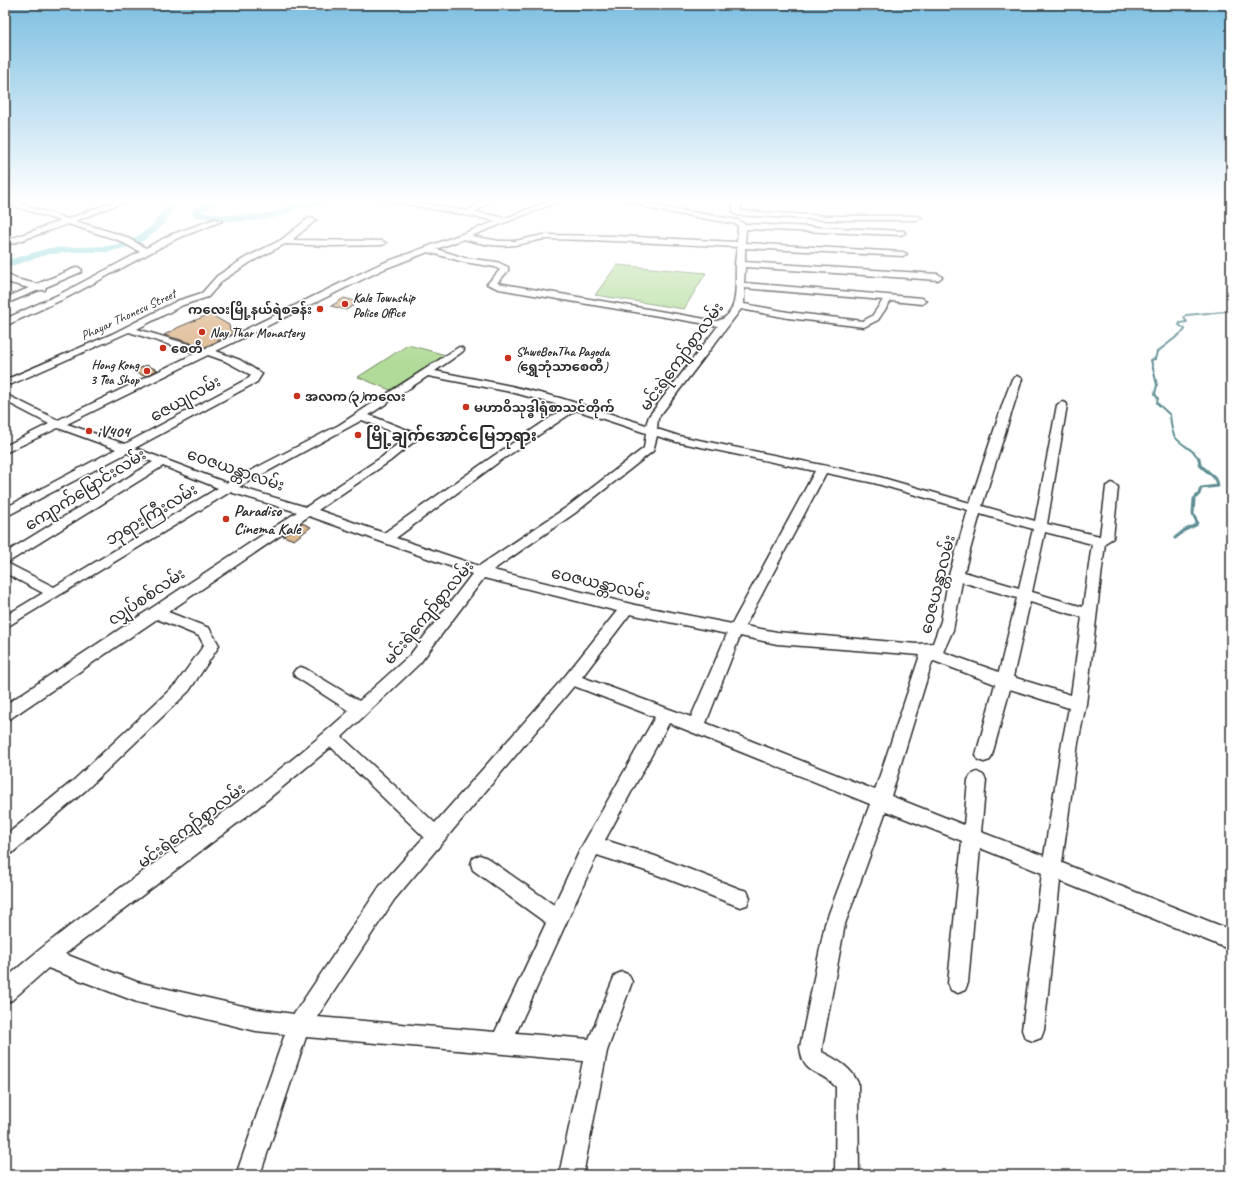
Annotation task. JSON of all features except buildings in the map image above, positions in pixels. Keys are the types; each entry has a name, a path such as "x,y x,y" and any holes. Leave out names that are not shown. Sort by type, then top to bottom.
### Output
{"street":[{"path":"5,323 65,295 139,254"},
{"name":"Phayar Thonesu Street","path":"6,383 128,329 180,303 205,295 220,278 260,254"},
{"path":"5,450 381,267 413,254"},
{"path":"438,254 497,265 505,269 491,284 502,287 717,324 728,321"},
{"name":"မင်းရဲကျော်စွာလမ်း","path":"5,993 45,957 250,803 331,737 415,659 481,572 571,510 616,477 649,449 653,438 650,430 653,418 739,306 739,254"},
{"path":"739,264 938,277"},
{"path":"5,301 78,270"},
{"path":"6,276 13,280 65,295"},
{"path":"740,285 922,301"},
{"path":"739,306 788,315 864,324 875,318 889,298"},
{"path":"128,329 198,351 208,351"},
{"name":"ဘုရားကြီးလမ်း","path":"5,623 228,488 361,416 427,373 459,350"},
{"name":"ဇေယျလမ်း","path":"5,513 253,380 257,374 246,367 208,351"},
{"path":"427,373 511,388 575,406 678,439 876,480 1040,527 1099,541 1106,538 1112,487"},
{"name":"ဝေဇယန္တာလမ်း","path":"5,397 59,425 162,461 228,488 307,511 481,572 627,608 777,638 826,643 873,645 917,650 938,648 945,637 956,575 974,507 989,456 1017,379"},
{"path":"984,755 1005,681 1040,527 1062,404"},
{"path":"387,538 496,459 575,406"},
{"name":"လျှပ်စစ်လမ်း","path":"5,713 154,612 386,459 412,438 411,435 361,416"},
{"name":"ကျောက်မြောင်းလမ်း","path":"5,559 162,461"},
{"path":"696,726 736,629 822,470"},
{"path":"1033,1030 1052,867 1070,743 1078,704 1099,541"},
{"path":"5,567 54,592"},
{"path":"956,575 1090,614"},
{"path":"248,1175 299,1025 387,893 571,678 627,608"},
{"path":"5,847 80,784 183,687 212,645 204,632 154,612"},
{"path":"847,1175 847,1082 839,1074 812,1058 812,1047 835,924 880,802 926,658 934,656 943,658 1005,681 1078,704"},
{"path":"301,673 361,710"},
{"path":"571,678 696,726 880,802 1052,867 1231,940"},
{"path":"500,1043 557,918 593,844 665,714"},
{"path":"331,737 436,836"},
{"path":"958,983 977,780"},
{"path":"593,844 655,864 740,898"},
{"path":"480,864 557,918"},
{"path":"45,957 137,992 256,1020 596,1051"},
{"path":"571,1175 596,1051 622,982"}],"green space":[{"path":"617,265 706,273 684,309 595,295"},
{"path":"408,345 446,355 390,390 358,377"}],"waterway":[{"path":"5,265 35,254"},
{"path":"1197,314 1231,311"},
{"path":"1199,459 1175,437 1170,415 1157,403 1158,398 1155,394 1157,385 1151,360 1155,359 1157,352 1184,331 1185,329 1179,325 1180,323 1187,322 1184,318 1186,315 1209,313"},
{"path":"1175,538 1185,530 1196,525 1197,522 1193,514 1194,499 1199,494 1201,488 1218,486 1214,477 1200,465 1199,458"}],"place":[{"name":"Kale Township Police Office","path":"345,304"},
{"name":"ကလေးမြို့နယ်ရဲစခန်း","path":"320,309"},
{"name":"Nay Thar Monastery","path":"202,332"},
{"name":"စေတီ","path":"163,348"},
{"name":"ShweBonTha Pagoda (ရွှေဘုံသာစေတီ)","path":"508,358"},
{"name":"Hong Kong 3 Tea Shop","path":"147,371"},
{"name":"အလက(၃)ကလေး","path":"297,396"},
{"name":"မဟာဝိသုဒ္ဓါရုံစာသင်တိုက်","path":"466,407"},
{"name":"iV404","path":"89,431"},
{"name":"မြို့ချက်အောင်မြေဘုရား","path":"358,435"},
{"name":"Paradiso Cinema Kale","path":"226,519"}]}
